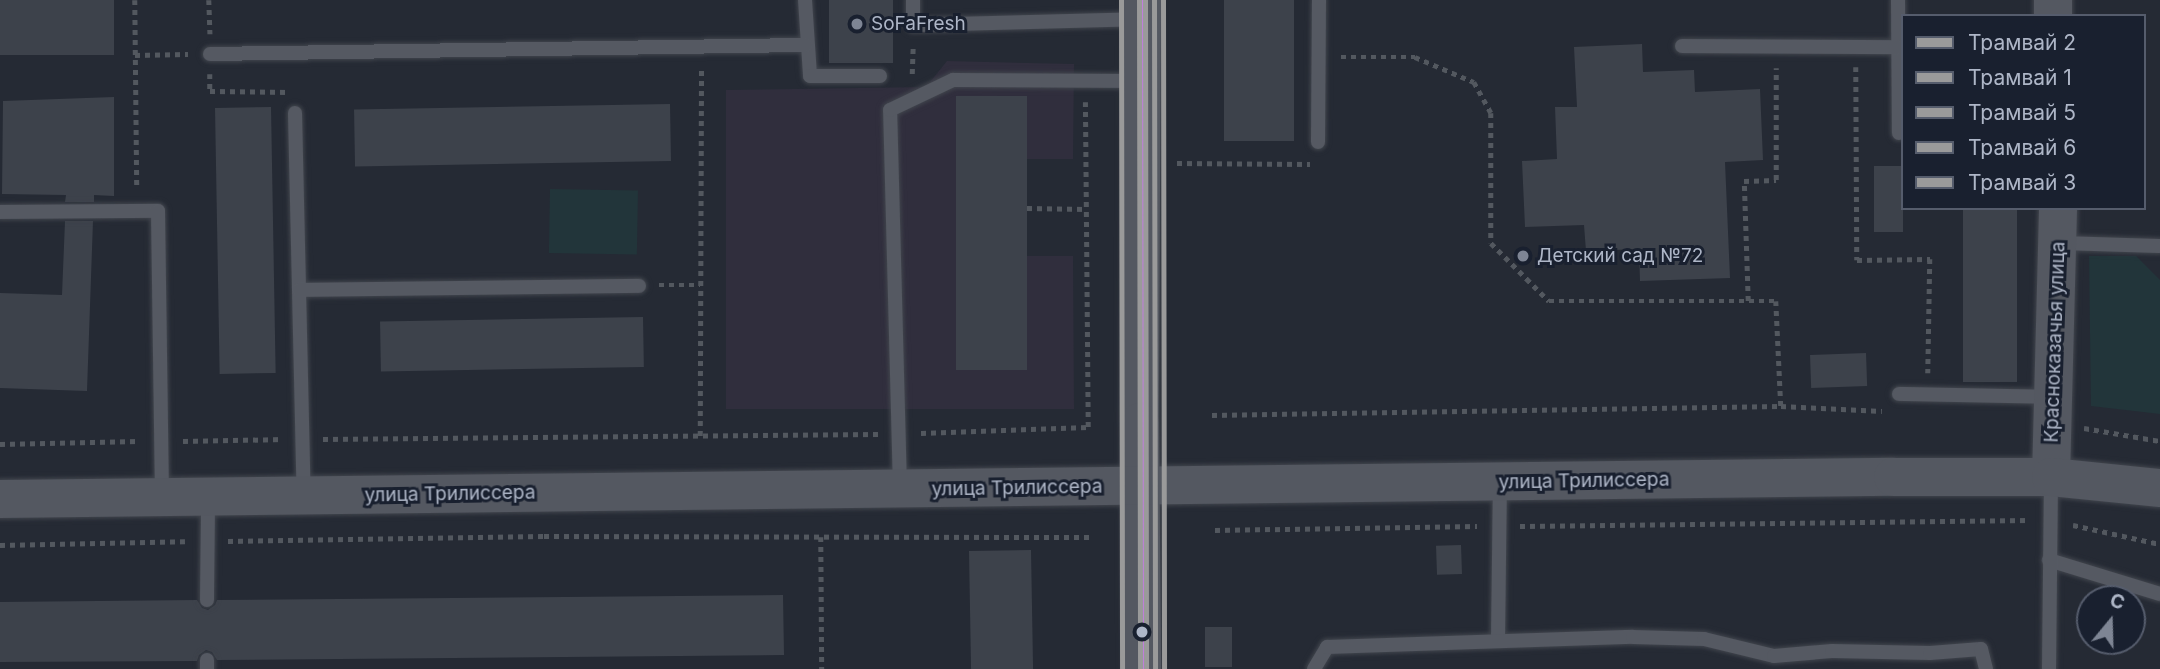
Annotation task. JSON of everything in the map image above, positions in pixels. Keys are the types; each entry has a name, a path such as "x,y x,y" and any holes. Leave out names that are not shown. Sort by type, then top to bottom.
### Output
{"street":[{"path":"1142,9 1142,669"},
{"name":"Красноказачья улица","path":"2051,477 2058,225"},
{"name":"улица Трилиссера","path":"0,499 2051,477 2160,488"}],"lane":[{"path":"805,0 810,76 880,75"},
{"path":"912,0 913,25 1142,9"},
{"path":"1318,142 1319,0"},
{"path":"1898,0 1899,133"},
{"path":"210,54 806,45"},
{"path":"1682,46 1899,47"},
{"path":"900,489 890,110 953,80 1142,81"},
{"path":"295,113 304,496"},
{"path":"0,212 158,211 159,441 162,497"},
{"path":"2058,225 2160,246"},
{"path":"299,290 639,286"},
{"path":"1899,394 2054,410"},
{"path":"2049,669 2051,477"},
{"path":"1498,640 1500,482"},
{"path":"208,497 208,600"},
{"path":"2049,560 2160,594"},
{"path":"1314,669 1327,647 1498,640 1704,639 1774,656 1832,651 1930,653 1981,649 1986,669"}],"path":[{"path":"135,0 137,211"},
{"path":"209,0 210,91 288,90 295,113"},
{"path":"880,75 913,74 913,25"},
{"path":"1748,301 1744,181 1776,180 1776,46"},
{"path":"701,47 701,436"},
{"path":"1856,47 1857,260 1930,259 1927,395"},
{"path":"135,55 210,54"},
{"path":"1319,57 1415,57 1474,82 1491,113 1491,243 1549,301 1776,301 1781,406"},
{"path":"0,444 899,434 1088,427 1084,80"},
{"path":"1177,163 1317,164 1318,142"},
{"path":"1027,208 1086,209"},
{"path":"639,286 700,285"},
{"path":"1212,415 1781,406 1892,411"},
{"path":"2054,410 2160,441"},
{"path":"1215,530 2050,520 2160,544"},
{"path":"0,545 544,536 1089,537"},
{"path":"821,537 822,669"}],"shaded area":[{"path":"947,61 1074,64 1073,159 1027,159 1026,256 1073,256 1074,409 726,409 726,90 926,87"}],"green space":[{"path":"550,189 638,191 637,255 549,253"},
{"path":"2089,256 2136,256 2160,280 2160,414 2091,406"}],"building":[{"path":"0,0 114,0 114,55 0,55"},
{"path":"829,0 893,0 893,63 829,63"},
{"path":"1224,0 1294,0 1294,141 1224,141"},
{"path":"1642,44 1643,72 1694,70 1695,92 1760,89 1763,160 1725,162 1730,278 1640,281 1639,249 1586,251 1584,225 1525,227 1522,161 1557,159 1555,107 1577,107 1574,47"},
{"path":"956,96 1027,96 1027,370 956,370"},
{"path":"114,97 114,196 94,195 94,202 65,202 66,195 2,194 3,101"},
{"path":"670,104 671,161 355,167 354,110"},
{"path":"271,107 276,373 220,374 215,108"},
{"path":"1874,166 1901,166 1903,232 1874,232"},
{"path":"1963,210 2017,210 2017,382 1963,382"},
{"path":"65,221 93,221 87,391 0,388 0,293 62,295"},
{"path":"643,317 644,367 381,372 380,322"},
{"path":"1866,353 1867,386 1811,388 1810,355"},
{"path":"1461,545 1462,574 1437,575 1436,546"},
{"path":"1031,550 1033,669 971,669 969,551"},
{"path":"783,595 784,655 217,660 212,652 206,650 199,655 197,661 0,662 0,602 197,600 202,608 208,610 217,600"},
{"path":"1205,627 1232,627 1232,667 1205,667"}],"tram line":[{"name":"6","path":"1121,0 1122,669"},
{"name":"3","path":"1139,0 1140,669"},
{"name":"1","path":"1145,0 1146,669"},
{"name":"2","path":"1154,0 1155,669"},
{"name":"5","path":"1163,0 1164,669"}],"transit line":[{"path":"1142,0 1142,669"}],"place":[{"name":"SoFaFresh","path":"857,24"},
{"name":"Детский сад №72","path":"1523,256"}]}
